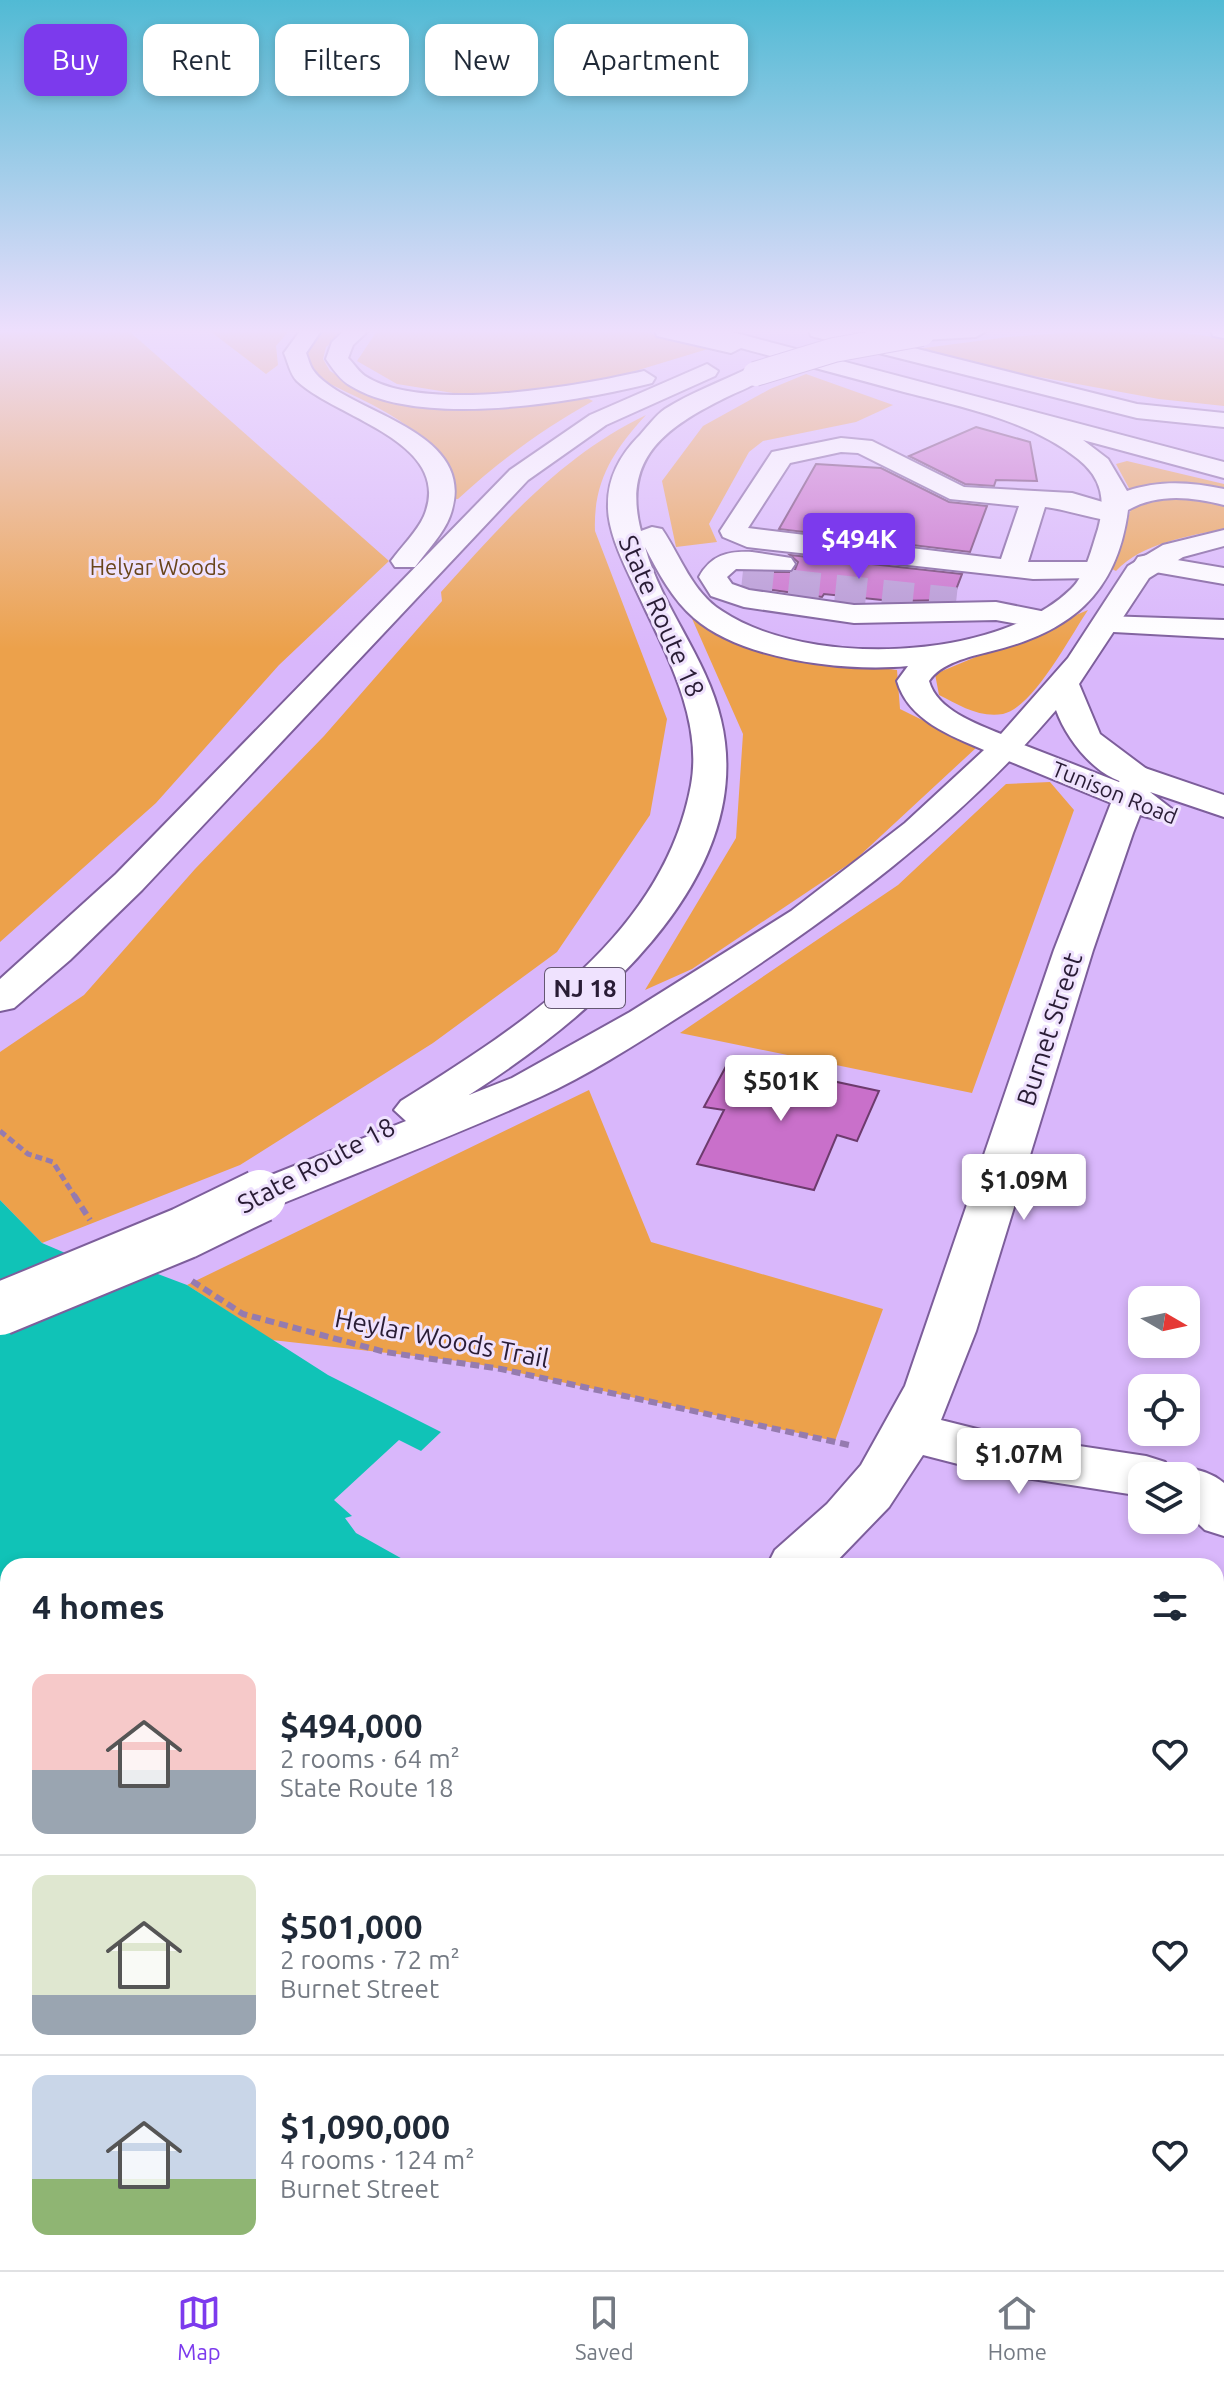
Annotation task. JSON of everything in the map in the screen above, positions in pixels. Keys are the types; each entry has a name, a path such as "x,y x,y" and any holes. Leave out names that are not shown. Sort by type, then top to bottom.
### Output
{"main road":[{"path":"386,614 400,567 433,529 438,517 440,482 430,460 406,437"},
{"name":"State Route 18","path":"4,995 129,882 502,491 571,437"},
{"name":"State Route 18","path":"0,1309 184,1233 260,1196 413,1112 539,1028 624,949 679,873 698,825 709,783 708,727 695,686 626,541 619,507 622,482 636,452 650,437"},
{"path":"622,482 681,587 710,617 737,633 773,646 835,657 882,658 950,653 1046,620 1071,605 1091,580 1115,510 1110,479 1089,456 1057,437"},
{"path":"1099,437 1224,470"},
{"path":"1163,437 1224,453"},
{"path":"1046,620 1005,589 747,539 733,531 781,457 845,444 863,446 959,494 1072,501 1115,510 1134,496 1161,490 1224,497"},
{"path":"1005,589 1034,499"},
{"path":"260,1196 527,1087 644,1021 756,952 848,887 947,806 1006,748 1063,684 1105,625 1131,579 1148,563 1173,551 1224,538"},
{"path":"1005,589 753,561 727,561 716,569 727,579 721,590 744,598 854,614 1005,589 1091,580"},
{"path":"1148,563 1224,576"},
{"path":"956,603 1005,589"},
{"path":"1105,625 1224,629"},
{"name":"Tunison Road","path":"950,653 920,670 913,681 915,693 939,715 1006,748 1134,788 1224,807"},
{"path":"1063,684 1085,741 1134,788"},
{"name":"Tunison Road","path":"1134,788 1224,836"},
{"name":"Burnet Street","path":"803,1558 862,1502 899,1450 939,1365 1107,850 1134,788"},
{"path":"899,1450 993,1453 1128,1473"},
{"path":"1200,1493 1224,1515"}],"path":[{"path":"0,1131 28,1154 53,1162 95,1229"},
{"name":"Heylar Woods Trail","path":"186,1278 243,1314 371,1349 501,1369 853,1446 899,1450"}],"green space":[{"name":"Helyar Woods","path":"0,437 249,437 389,561 279,665 156,803 0,942"},
{"path":"535,437 458,499 453,499 448,476 438,456 423,438"},
{"path":"607,437 627,437 615,454 602,482 595,513 595,531 667,719 650,815 557,952 433,1043 240,1165 42,1243 0,1200 0,1052 84,995 195,869 324,736 442,601 441,592 487,541 535,493"},
{"path":"695,437 783,437 763,441 749,452 709,524 717,542 676,547 662,481"},
{"path":"1127,461 1224,484 1224,491 1130,490 1116,464"},
{"path":"1181,496 1224,504 1224,529 1152,547 1116,571 1112,569 1132,506 1138,502"},
{"path":"686,605 764,654 897,670 900,709 977,747 855,860 692,969 645,990 736,838 743,734"},
{"path":"1088,610 1039,685 1015,709 1003,714 986,714 939,695 935,674"},
{"path":"1050,782 1074,810 972,1093 680,1033 898,885 1006,784"},
{"path":"589,1090 651,1242 883,1309 835,1441 468,1362 272,1340 187,1285"}],"shaded area":[{"path":"0,1200 42,1243 70,1255 142,1268 187,1285 328,1375 441,1432 421,1451 399,1440 334,1500 352,1516 345,1518 356,1533 401,1558 0,1558"}],"building":[{"path":"953,437 1012,437 1030,442 1037,481 996,480 994,486 965,484 909,456"},
{"path":"816,464 881,468 949,502 987,506 970,552 779,529"},
{"path":"790,555 962,574 952,600 892,601 824,594 822,597 745,586 753,572 794,572 798,562"},
{"path":"730,1059 879,1091 857,1141 837,1135 814,1190 697,1164 724,1110 704,1107"}],"tunnel":[{"path":"742,580 956,603"}]}
